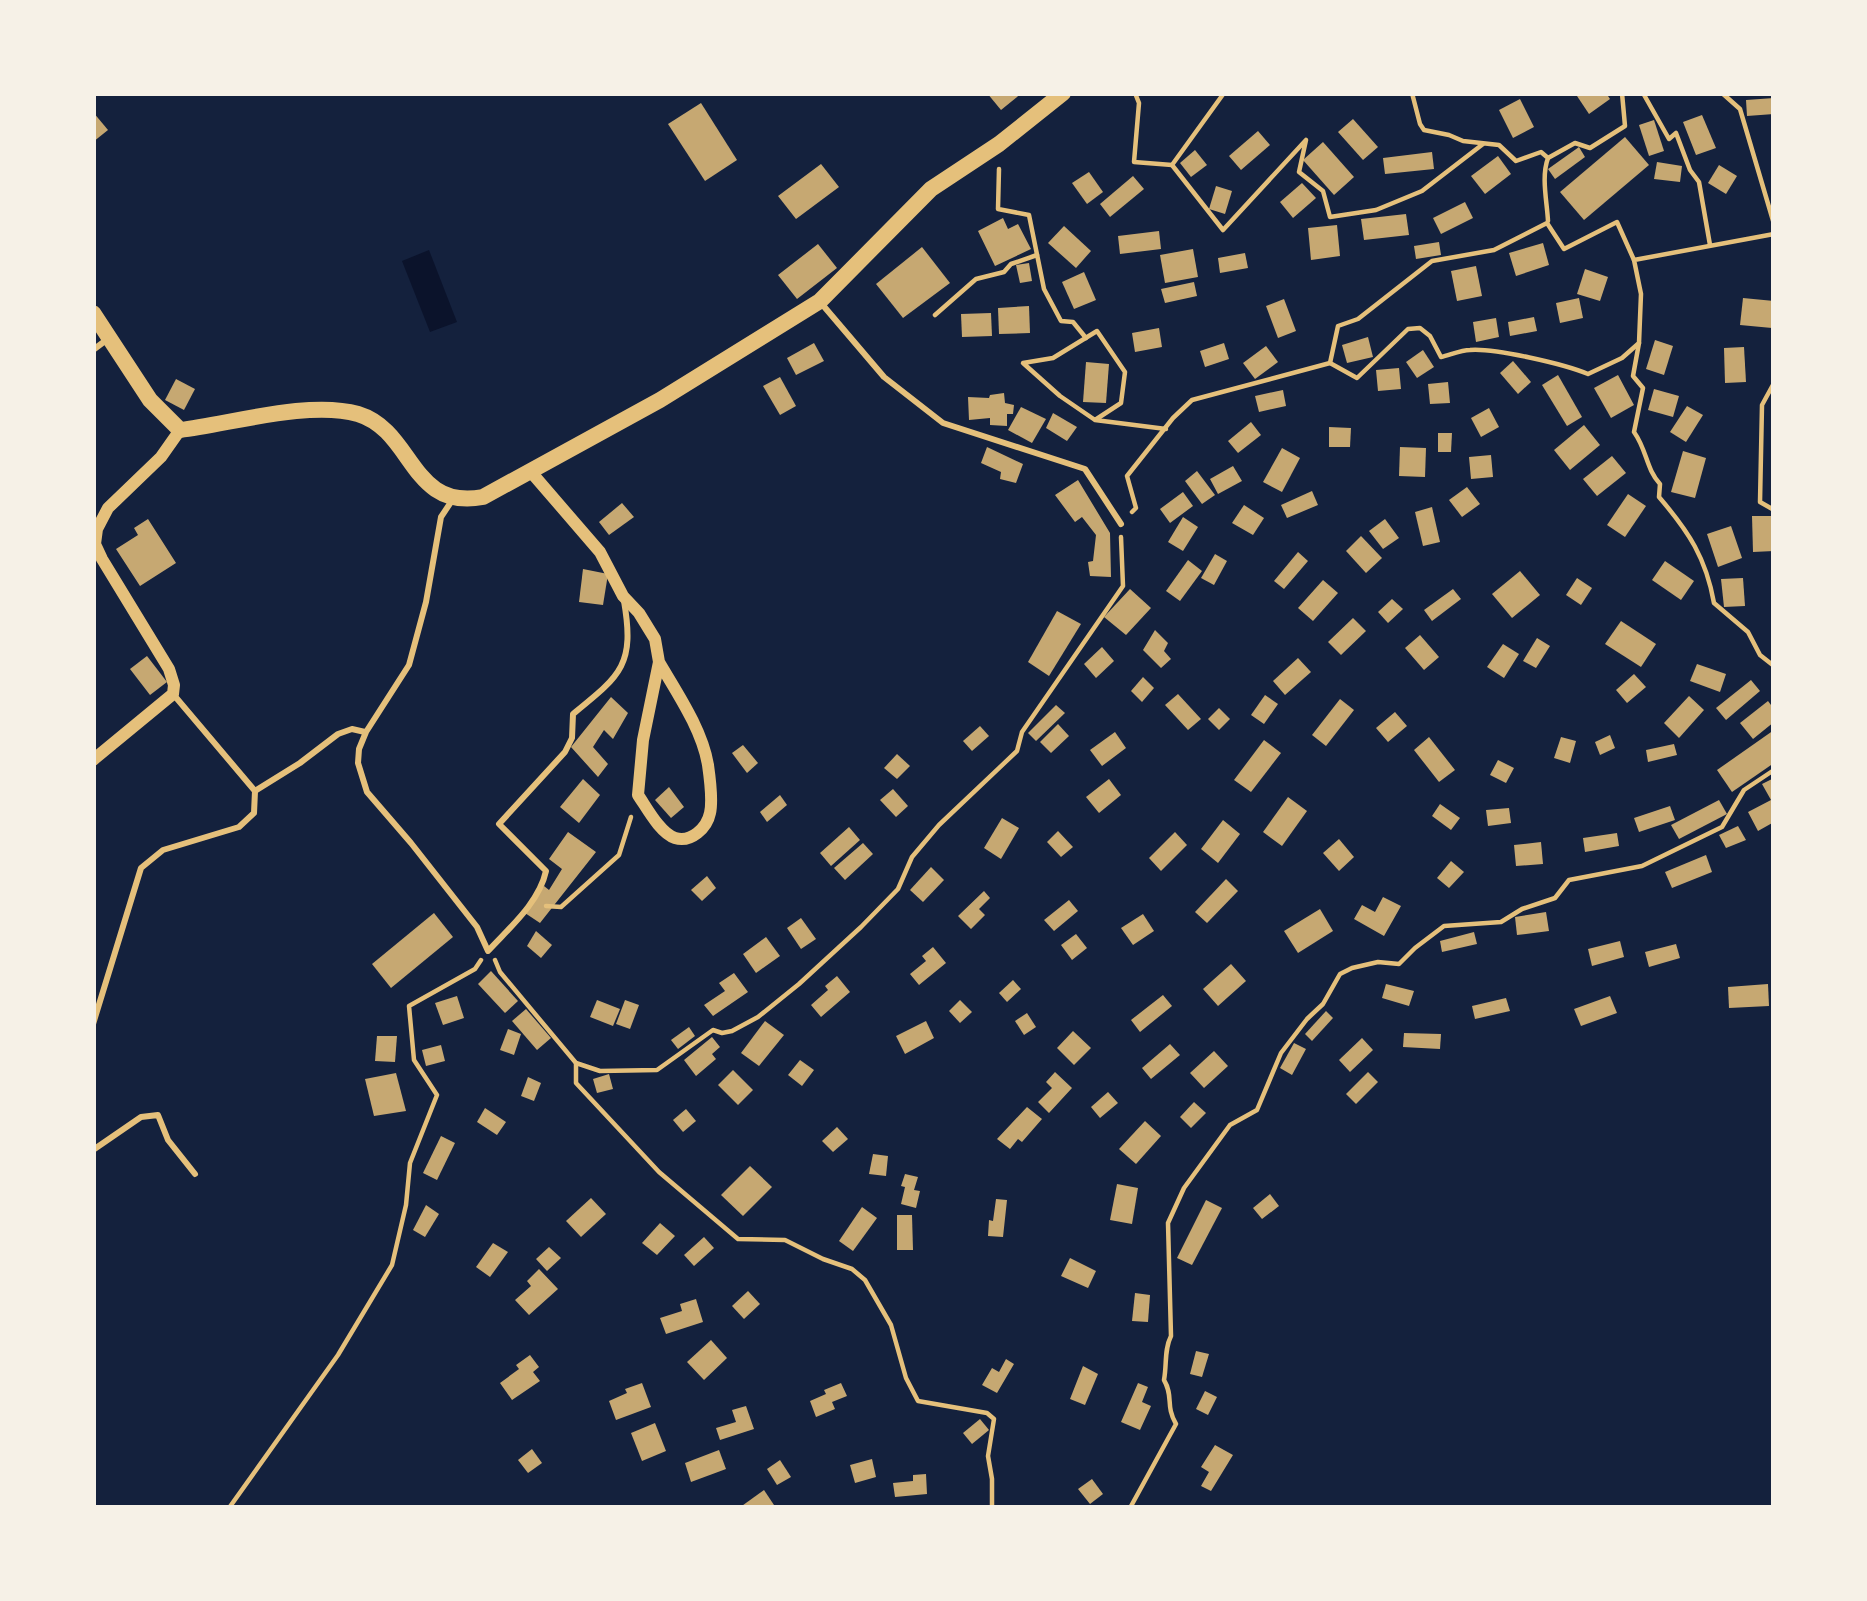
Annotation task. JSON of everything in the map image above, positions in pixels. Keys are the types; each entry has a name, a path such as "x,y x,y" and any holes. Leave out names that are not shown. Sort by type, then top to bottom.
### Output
{"street":[{"path":"93,760 173,694 169,669 95,544 108,508 161,457 180,430 282,414 351,412 378,424 436,491 453,499 483,497 660,400 820,301 931,189 1064,93"},
{"path":"93,313 150,400 180,430"},
{"path":"531,472 600,552 623,596 655,639 659,662 708,762 710,813 692,837 681,839 671,836 638,795 643,740 659,662"}],"lane":[{"path":"820,301 884,376 944,423 1085,469 1121,524"},
{"path":"93,350 109,338"},
{"path":"453,499 440,517 427,602 409,665 366,732 358,763 367,792 477,927 488,950 529,905 546,872 499,824 566,752 573,713 613,681 624,663 629,644 623,596"},
{"path":"93,1024 141,868 163,850 239,826 254,813 255,790 173,694"},
{"path":"255,790 338,734 352,729 366,732"},
{"path":"93,1150 141,1117 158,1115 168,1140 195,1174"}],"path":[{"path":"1136,93 1134,162 1172,165 1223,230 1306,140 1299,172 1323,191 1330,217 1376,210 1423,191 1483,144"},
{"path":"1172,165 1224,93"},
{"path":"1412,93 1424,130 1499,145 1516,161 1541,152 1548,158"},
{"path":"1330,363 1338,326 1358,319 1432,261 1494,250 1547,223 1544,169 1548,158 1575,143 1590,148 1625,126 1622,93"},
{"path":"1642,93 1669,140 1676,133 1699,182 1710,246"},
{"path":"1722,93 1740,109 1774,224"},
{"path":"999,144 998,209 1029,215 1044,289 1061,321 1073,322 1086,338"},
{"path":"1547,223 1564,249 1617,222 1634,260 1641,294 1633,376 1643,388 1634,432 1646,449 1650,473 1660,484 1659,497 1684,526 1708,570 1714,603 1748,632 1760,655 1774,666"},
{"path":"1634,260 1774,235"},
{"path":"935,315 976,279 1004,272 1037,255"},
{"path":"230,1508 338,1355 392,1265 410,1163 437,1095 414,1060 409,1006 475,969 488,950 500,972 576,1064 599,1070 657,1070 713,1030 732,1031 758,1017 861,927 898,889 912,857 939,825 1017,752 1022,732 1123,586 1121,524 1136,508 1127,476 1192,400 1330,363 1357,378 1408,329 1420,328 1430,336 1441,357 1468,350 1494,352 1588,374 1622,358 1639,343"},
{"path":"1095,420 1120,403 1125,372 1097,331 1053,358 1023,363 1095,420 1166,429"},
{"path":"1774,383 1762,405 1760,502 1774,510"},
{"path":"1130,1508 1176,1424 1168,1409 1170,1390 1164,1380 1165,1348 1171,1336 1168,1223 1184,1188 1230,1125 1257,1110 1280,1053 1323,1004 1340,974 1378,962 1399,964 1444,926 1501,922 1555,898 1569,880 1642,866 1721,827 1744,790 1774,770"},
{"path":"529,905 561,907 619,855 638,795"},
{"path":"576,1064 576,1083 601,1112 659,1172 738,1239 785,1240 852,1268 866,1280 891,1325 906,1378 918,1401 987,1413 994,1419 988,1456 992,1508"}],"water":[{"path":"429,250 457,322 430,332 402,261"}],"building":[{"path":"987,93 1022,93 1001,110"},
{"path":"1575,93 1606,93 1610,99 1589,114"},
{"path":"1774,98 1774,114 1747,116 1746,100"},
{"path":"1520,99 1534,127 1513,138 1499,110"},
{"path":"701,103 737,160 705,181 668,124"},
{"path":"93,112 108,130 93,142"},
{"path":"1702,115 1716,148 1696,155 1683,122"},
{"path":"1353,119 1378,147 1363,160 1338,132"},
{"path":"1654,120 1664,151 1649,156 1639,125"},
{"path":"1258,131 1270,145 1241,170 1229,156"},
{"path":"1625,137 1649,165 1584,220 1560,192"},
{"path":"1323,142 1354,177 1334,195 1303,160"},
{"path":"1579,147 1585,157 1555,179 1548,169"},
{"path":"1195,150 1207,165 1191,177 1180,163"},
{"path":"1432,152 1434,169 1385,174 1383,158"},
{"path":"1498,156 1511,174 1485,194 1471,176"},
{"path":"1657,162 1682,166 1680,182 1654,179"},
{"path":"821,164 839,187 796,219 778,196"},
{"path":"1719,165 1737,176 1726,194 1708,183"},
{"path":"1089,172 1103,192 1087,204 1072,183"},
{"path":"1133,176 1144,189 1110,217 1100,204"},
{"path":"1302,183 1316,198 1293,218 1280,202"},
{"path":"1216,186 1232,191 1225,214 1209,209"},
{"path":"1465,202 1473,218 1441,234 1433,218"},
{"path":"1406,214 1409,235 1364,240 1361,219"},
{"path":"1003,218 1008,229 1018,224 1031,249 995,266 978,231"},
{"path":"1337,225 1340,256 1311,260 1308,228"},
{"path":"1064,226 1091,251 1076,268 1048,243"},
{"path":"1159,231 1161,249 1120,254 1118,236"},
{"path":"1439,242 1441,255 1416,259 1414,246"},
{"path":"1543,243 1549,265 1516,276 1509,253"},
{"path":"818,244 837,268 797,299 778,275"},
{"path":"922,247 950,283 903,318 876,284"},
{"path":"1193,249 1198,277 1165,283 1160,255"},
{"path":"1245,253 1248,268 1220,273 1218,258"},
{"path":"1029,263 1032,281 1020,283 1016,265"},
{"path":"1476,266 1482,296 1457,301 1451,271"},
{"path":"1585,269 1608,277 1600,301 1577,294"},
{"path":"1084,272 1096,300 1074,309 1062,282"},
{"path":"1194,282 1197,296 1165,303 1161,289"},
{"path":"1579,298 1583,318 1560,323 1556,303"},
{"path":"1743,298 1774,301 1772,328 1740,325"},
{"path":"1284,299 1296,331 1278,338 1266,306"},
{"path":"1029,306 1030,333 999,334 998,308"},
{"path":"991,313 992,336 962,337 961,314"},
{"path":"1534,317 1537,331 1510,336 1508,322"},
{"path":"1496,318 1499,337 1476,342 1473,322"},
{"path":"1159,328 1162,347 1135,352 1132,333"},
{"path":"1368,337 1373,357 1347,363 1342,345"},
{"path":"1655,340 1673,346 1664,375 1646,369"},
{"path":"814,343 824,361 796,375 787,358"},
{"path":"1224,343 1229,359 1205,367 1200,351"},
{"path":"1266,346 1278,362 1255,379 1243,363"},
{"path":"1744,347 1746,382 1725,383 1724,348"},
{"path":"1423,350 1434,367 1417,378 1406,362"},
{"path":"1513,361 1531,382 1518,394 1500,373"},
{"path":"1086,362 1109,364 1106,403 1083,402"},
{"path":"1399,368 1401,389 1378,391 1376,370"},
{"path":"1558,375 1582,417 1567,426 1542,385"},
{"path":"1618,375 1634,405 1611,418 1594,388"},
{"path":"780,377 796,406 780,415 763,386"},
{"path":"176,379 195,389 184,410 165,400"},
{"path":"1448,382 1450,403 1430,404 1428,384"},
{"path":"1654,389 1679,396 1673,417 1648,410"},
{"path":"1283,390 1286,406 1259,412 1255,396"},
{"path":"1004,393 1005,403 1014,405 1013,414 1007,414 1007,426 990,425 990,418 969,420 968,397"},
{"path":"1687,406 1703,415 1686,442 1670,432"},
{"path":"1021,407 1046,419 1032,443 1008,430"},
{"path":"1489,408 1499,427 1481,437 1471,418"},
{"path":"1053,413 1077,427 1067,441 1046,428"},
{"path":"1251,422 1261,435 1238,453 1228,441"},
{"path":"1584,425 1600,445 1570,470 1554,450"},
{"path":"1329,427 1351,428 1350,447 1329,447"},
{"path":"1438,433 1452,433 1451,452 1438,452"},
{"path":"987,447 1023,464 1016,483 1000,479 1001,472 981,463"},
{"path":"1400,447 1426,448 1425,477 1399,476"},
{"path":"1282,448 1300,458 1282,492 1263,482"},
{"path":"1683,451 1706,458 1695,498 1671,492"},
{"path":"1491,455 1493,477 1471,479 1469,457"},
{"path":"1612,456 1626,473 1597,496 1583,479"},
{"path":"1233,466 1242,481 1218,494 1210,479"},
{"path":"1197,471 1215,495 1202,504 1185,481"},
{"path":"1078,480 1110,533 1111,577 1090,576 1088,562 1093,561 1096,535 1082,517 1075,522 1055,495"},
{"path":"1467,487 1480,504 1462,517 1449,500"},
{"path":"1312,491 1318,505 1287,518 1281,505"},
{"path":"1183,492 1193,506 1170,523 1160,509"},
{"path":"1628,494 1646,506 1625,537 1607,525"},
{"path":"622,503 634,517 609,535 599,522"},
{"path":"1244,505 1264,518 1253,535 1232,523"},
{"path":"1432,507 1440,542 1423,546 1415,512"},
{"path":"1752,516 1773,516 1774,551 1753,552"},
{"path":"1183,517 1198,527 1183,551 1168,542"},
{"path":"148,519 176,563 140,586 116,549 138,535 134,528"},
{"path":"1385,519 1399,538 1383,549 1369,531"},
{"path":"1731,526 1742,558 1718,567 1707,534"},
{"path":"1361,536 1382,558 1366,573 1346,551"},
{"path":"1298,552 1308,561 1284,589 1274,581"},
{"path":"1215,554 1227,561 1214,585 1201,578"},
{"path":"1188,560 1202,571 1180,601 1166,591"},
{"path":"1665,561 1694,581 1681,600 1652,580"},
{"path":"583,569 608,574 603,605 579,602"},
{"path":"1520,571 1540,595 1512,618 1492,594"},
{"path":"1577,578 1592,588 1581,605 1566,595"},
{"path":"1743,578 1745,606 1724,607 1721,579"},
{"path":"1323,580 1338,593 1313,621 1298,608"},
{"path":"1130,589 1151,608 1126,635 1104,617"},
{"path":"1453,589 1461,599 1432,621 1424,610"},
{"path":"1392,599 1403,609 1388,623 1378,612"},
{"path":"1057,611 1081,624 1049,676 1028,662"},
{"path":"1353,618 1366,631 1341,655 1328,642"},
{"path":"1621,621 1656,644 1641,667 1605,644"},
{"path":"1155,630 1168,643 1164,651 1171,659 1161,668 1143,650"},
{"path":"1420,635 1439,657 1424,670 1405,648"},
{"path":"1537,638 1550,646 1536,668 1523,661"},
{"path":"1503,644 1519,654 1504,678 1487,667"},
{"path":"1102,647 1114,661 1096,678 1084,664"},
{"path":"147,656 167,682 150,695 130,669"},
{"path":"1298,658 1311,672 1285,695 1273,681"},
{"path":"1697,664 1726,674 1720,692 1690,681"},
{"path":"1634,674 1646,687 1627,703 1616,690"},
{"path":"1143,677 1154,688 1142,702 1131,691"},
{"path":"1751,680 1760,691 1726,720 1716,708"},
{"path":"1178,694 1201,719 1188,730 1165,705"},
{"path":"1265,695 1278,704 1264,724 1251,715"},
{"path":"1689,696 1704,710 1679,738 1664,723"},
{"path":"611,697 628,713 613,739 604,730 593,747 608,764 598,777 571,747"},
{"path":"1340,699 1354,710 1326,746 1312,735"},
{"path":"1768,701 1774,722 1753,739 1740,723"},
{"path":"1056,705 1065,713 1036,741 1028,733"},
{"path":"1219,708 1230,719 1219,730 1208,719"},
{"path":"1395,712 1407,726 1388,742 1376,728"},
{"path":"1058,724 1069,736 1051,753 1040,742"},
{"path":"980,726 989,736 972,751 963,741"},
{"path":"1774,730 1774,763 1732,792 1717,770"},
{"path":"1115,732 1126,748 1102,766 1090,750"},
{"path":"1610,735 1615,748 1600,755 1595,742"},
{"path":"1429,737 1455,770 1439,782 1414,750"},
{"path":"1561,737 1576,741 1570,763 1554,758"},
{"path":"1264,740 1281,753 1251,792 1234,780"},
{"path":"1674,744 1677,755 1648,762 1646,750"},
{"path":"743,745 758,763 747,773 732,753"},
{"path":"897,754 910,766 897,779 884,768"},
{"path":"1498,760 1514,768 1506,783 1490,775"},
{"path":"1774,778 1774,822 1758,831 1748,812 1771,800 1762,784"},
{"path":"583,779 600,795 579,823 560,807"},
{"path":"1109,779 1121,795 1099,813 1086,797"},
{"path":"669,787 684,807 671,818 655,800"},
{"path":"893,789 908,806 896,817 880,800"},
{"path":"780,795 787,805 767,822 760,812"},
{"path":"1288,797 1307,811 1282,846 1263,832"},
{"path":"1719,800 1727,814 1679,839 1671,825"},
{"path":"1440,804 1460,818 1451,830 1432,816"},
{"path":"1670,806 1675,820 1639,832 1634,818"},
{"path":"1509,808 1511,823 1488,826 1486,810"},
{"path":"1002,818 1019,828 1001,859 984,848"},
{"path":"1223,820 1240,834 1218,863 1201,849"},
{"path":"1738,826 1746,840 1726,848 1719,835"},
{"path":"849,827 860,840 831,866 820,853"},
{"path":"1058,831 1073,847 1061,857 1047,842"},
{"path":"568,832 596,852 540,923 525,913 562,869 549,859"},
{"path":"1175,832 1187,845 1161,871 1149,858"},
{"path":"1617,833 1619,846 1585,852 1583,838"},
{"path":"1339,839 1354,857 1339,871 1323,853"},
{"path":"1541,842 1543,864 1516,866 1514,845"},
{"path":"863,843 873,854 845,880 834,868"},
{"path":"1706,855 1712,872 1672,888 1665,872"},
{"path":"1451,861 1464,872 1449,888 1437,878"},
{"path":"931,867 944,880 923,902 910,890"},
{"path":"707,876 716,888 702,901 691,890"},
{"path":"1226,879 1238,891 1207,923 1195,912"},
{"path":"984,891 990,898 979,909 985,915 971,929 958,916"},
{"path":"1383,897 1401,906 1384,936 1354,919 1362,905 1375,912"},
{"path":"1069,900 1078,911 1054,931 1044,920"},
{"path":"1320,909 1333,931 1298,953 1284,931"},
{"path":"1546,912 1549,931 1517,935 1515,917"},
{"path":"434,913 453,937 391,988 372,964"},
{"path":"1143,914 1154,931 1133,945 1121,928"},
{"path":"801,918 816,939 801,949 787,928"},
{"path":"536,931 552,945 541,958 527,946"},
{"path":"1474,932 1477,944 1442,952 1440,941"},
{"path":"1076,934 1087,948 1072,960 1061,945"},
{"path":"766,937 780,956 756,973 743,954"},
{"path":"1620,941 1624,957 1592,966 1588,949"},
{"path":"1676,944 1680,958 1649,967 1645,952"},
{"path":"933,947 946,963 919,985 910,974 926,961 922,956"},
{"path":"1231,964 1246,981 1218,1006 1203,989"},
{"path":"491,971 518,1001 505,1013 478,984"},
{"path":"734,973 748,992 713,1016 704,1005 725,991 719,983"},
{"path":"837,976 850,992 821,1017 811,1005"},
{"path":"1013,980 1021,989 1007,1002 999,993"},
{"path":"1386,984 1414,991 1409,1006 1382,998"},
{"path":"1768,984 1769,1006 1729,1008 1728,987"},
{"path":"1163,995 1172,1006 1140,1032 1131,1020"},
{"path":"457,996 464,1018 443,1025 435,1003"},
{"path":"1610,996 1617,1013 1581,1026 1574,1009"},
{"path":"1506,998 1510,1011 1475,1019 1472,1006"},
{"path":"597,1000 620,1009 613,1026 590,1017"},
{"path":"625,1000 639,1005 630,1029 616,1024"},
{"path":"960,1000 972,1012 960,1023 949,1011"},
{"path":"526,1009 551,1038 537,1050 512,1021"},
{"path":"1326,1011 1333,1018 1312,1041 1305,1034"},
{"path":"1027,1013 1036,1027 1024,1035 1015,1021"},
{"path":"765,1021 784,1035 759,1066 741,1053"},
{"path":"926,1021 934,1038 905,1054 896,1036"},
{"path":"689,1027 695,1036 678,1049 671,1040"},
{"path":"508,1029 521,1034 514,1055 500,1050"},
{"path":"1073,1031 1091,1048 1074,1065 1057,1048"},
{"path":"1404,1033 1441,1034 1440,1049 1403,1047"},
{"path":"377,1036 397,1036 395,1062 375,1061"},
{"path":"712,1037 720,1047 712,1054 716,1059 696,1076 684,1060"},
{"path":"1362,1038 1373,1050 1350,1072 1339,1060"},
{"path":"1294,1043 1306,1049 1292,1075 1280,1068"},
{"path":"1170,1044 1180,1055 1151,1079 1142,1068"},
{"path":"441,1045 445,1061 426,1066 422,1050"},
{"path":"1214,1051 1228,1066 1204,1088 1190,1073"},
{"path":"800,1060 814,1070 802,1086 788,1075"},
{"path":"733,1070 753,1090 738,1105 718,1085"},
{"path":"1055,1072 1072,1088 1049,1113 1038,1102 1052,1088 1046,1082"},
{"path":"1368,1072 1378,1082 1356,1104 1346,1094"},
{"path":"396,1073 406,1111 374,1116 365,1079"},
{"path":"609,1074 613,1089 597,1093 593,1079"},
{"path":"528,1077 541,1083 534,1101 521,1096"},
{"path":"1108,1092 1118,1103 1100,1118 1091,1107"},
{"path":"1194,1102 1206,1113 1191,1128 1180,1117"},
{"path":"1027,1107 1042,1119 1010,1149 997,1139"},
{"path":"485,1108 506,1122 497,1135 477,1122"},
{"path":"686,1109 696,1121 683,1132 673,1120"},
{"path":"1145,1121 1161,1136 1136,1164 1119,1149"},
{"path":"837,1127 848,1139 833,1152 822,1141"},
{"path":"441,1136 455,1143 437,1180 423,1173"},
{"path":"873,1154 888,1156 886,1176 869,1174"},
{"path":"750,1166 772,1187 743,1216 721,1195"},
{"path":"905,1174 918,1177 916,1208 901,1204"},
{"path":"1117,1184 1138,1188 1132,1224 1110,1220"},
{"path":"1270,1194 1279,1206 1262,1219 1253,1208"},
{"path":"591,1198 606,1214 581,1237 566,1221"},
{"path":"996,1199 1007,1200 1003,1237 988,1236"},
{"path":"1206,1200 1222,1208 1192,1265 1177,1258"},
{"path":"426,1205 439,1214 425,1237 413,1230"},
{"path":"862,1207 877,1218 853,1251 839,1241"},
{"path":"897,1215 912,1215 913,1250 897,1250"},
{"path":"660,1223 675,1236 657,1255 642,1243"},
{"path":"704,1237 714,1248 694,1266 684,1255"},
{"path":"493,1243 508,1252 490,1277 476,1267"},
{"path":"549,1247 561,1258 547,1271 536,1259"},
{"path":"1070,1258 1096,1271 1088,1288 1061,1276"},
{"path":"539,1269 558,1289 529,1315 515,1300 531,1286 527,1281"},
{"path":"748,1291 760,1304 744,1319 732,1306"},
{"path":"1135,1293 1150,1295 1148,1322 1132,1321"},
{"path":"696,1299 703,1322 666,1334 660,1318 682,1311 680,1304"},
{"path":"711,1340 727,1358 704,1380 687,1362"},
{"path":"1196,1351 1209,1354 1202,1377 1190,1374"},
{"path":"530,1355 539,1367 533,1372 540,1381 512,1400 500,1383"},
{"path":"1006,1359 1014,1364 997,1393 982,1385 992,1368 999,1372"},
{"path":"1083,1366 1098,1374 1085,1405 1070,1399"},
{"path":"642,1383 651,1407 616,1420 609,1401"},
{"path":"841,1383 847,1396 832,1402 835,1409 816,1417 810,1401"},
{"path":"1138,1383 1148,1387 1142,1402 1151,1406 1140,1430 1121,1422"},
{"path":"1205,1391 1217,1397 1208,1415 1196,1409"},
{"path":"746,1406 754,1429 720,1440 716,1428 736,1422 732,1410"},
{"path":"980,1419 989,1430 972,1444 963,1433"},
{"path":"655,1423 666,1451 642,1461 631,1433"},
{"path":"1215,1445 1233,1455 1211,1491 1201,1486 1209,1472 1201,1467"},
{"path":"532,1449 542,1463 528,1473 518,1460"},
{"path":"719,1450 726,1469 691,1482 685,1463"},
{"path":"872,1459 876,1477 855,1483 850,1465"},
{"path":"780,1460 791,1477 777,1485 767,1469"},
{"path":"926,1474 927,1494 895,1497 893,1483"},
{"path":"1092,1479 1103,1494 1090,1504 1078,1489"},
{"path":"764,1490 774,1505 770,1508 739,1508"}]}
